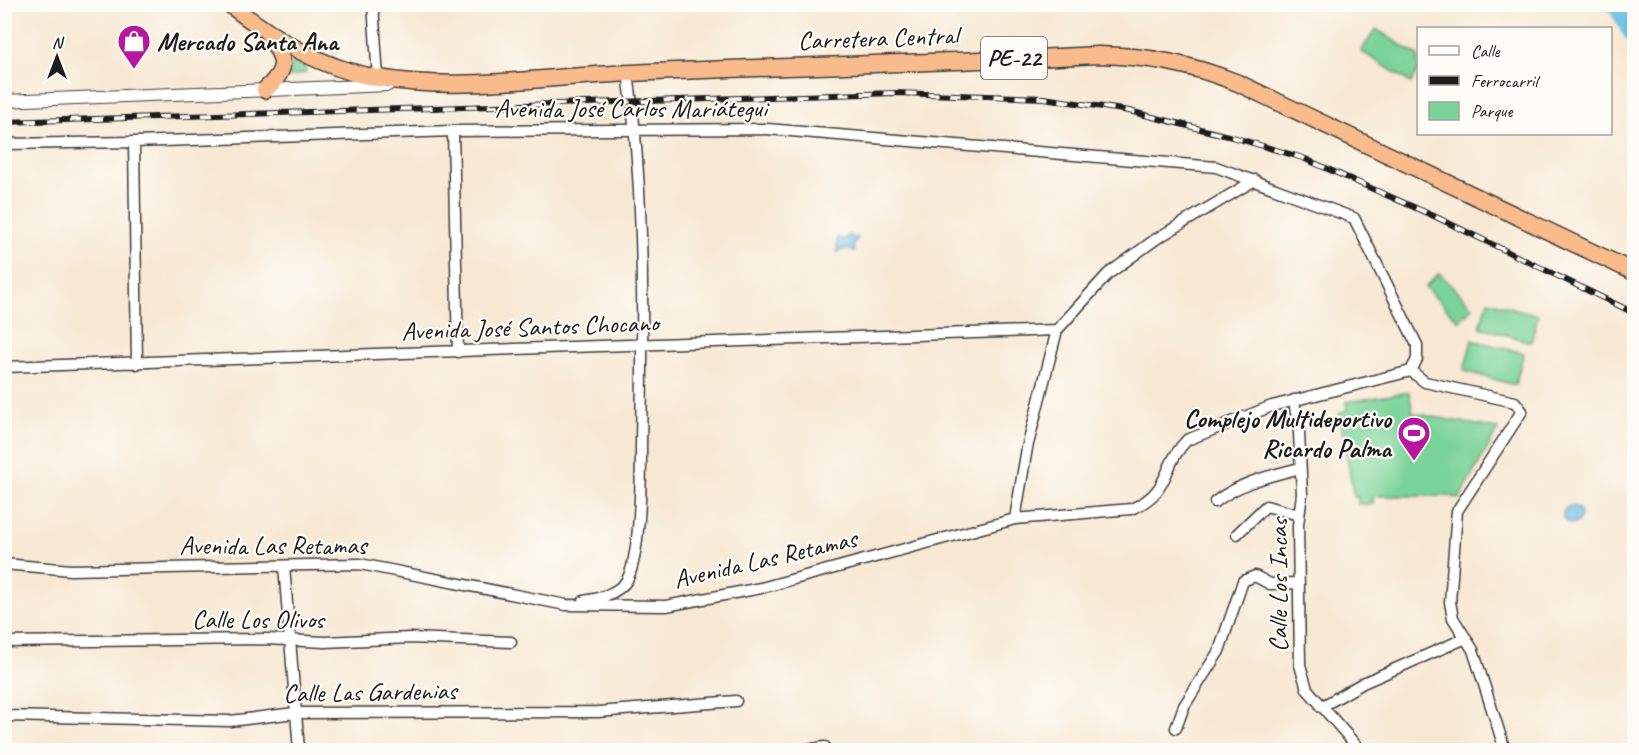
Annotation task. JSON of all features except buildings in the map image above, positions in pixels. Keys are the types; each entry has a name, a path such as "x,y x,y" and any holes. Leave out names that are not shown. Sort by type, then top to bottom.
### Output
{"highway":[{"name":"PE-22","path":"230,4 267,33 319,60 378,78 438,84"},
{"path":"265,90 280,72 283,64 281,54 267,33"},
{"name":"Carretera Central","path":"438,84 628,73 1098,55 1162,59 1194,66 1238,83 1635,272"}],"street":[{"path":"373,4 378,78"},
{"path":"566,605 610,594 626,582 633,567 640,496 643,346 636,129 628,73"},
{"path":"6,99 438,84"},
{"name":"Avenida José Carlos Mariátegui","path":"4,144 453,131 767,129 1216,167 1354,218 1417,345 1413,368"},
{"path":"453,131 458,352"},
{"path":"134,142 137,364"},
{"path":"1015,519 1028,448 1057,330 1108,274 1156,239 1255,180"},
{"name":"Avenida José Santos Chocano","path":"4,367 1057,330"},
{"path":"1413,368 1425,382 1515,402 1522,411 1455,518 1450,602 1453,618 1466,638 1484,681 1505,750"},
{"name":"Avenida Las Retamas","path":"4,564 71,570 360,564 566,605 666,606 750,590 1015,519 1131,508 1147,502 1157,493 1179,449 1187,440 1272,406 1413,368"},
{"name":"Calle Los Incas","path":"1294,400 1300,468 1298,583 1300,665 1307,688 1360,750"},
{"path":"1215,502 1234,488 1250,481 1300,468"},
{"path":"1237,534 1266,506 1299,515"},
{"path":"284,566 298,750"},
{"path":"1176,728 1185,706 1218,651 1243,581 1255,576 1270,584 1298,583"},
{"name":"Calle Los Olivos","path":"4,642 289,639 326,642 410,638 511,642"},
{"path":"1321,707 1363,683 1466,638"},
{"name":"Calle Las Gardenias","path":"4,716 230,721 295,713 598,712 736,701"},
{"path":"807,750 825,747"}],"green space":[{"path":"1376,29 1417,55 1417,73 1411,83 1361,51"},
{"path":"293,61 305,67 306,73 289,77"},
{"path":"1439,273 1473,307 1459,321 1425,287"},
{"path":"1488,301 1538,315 1531,342 1480,327"},
{"path":"1472,340 1524,353 1515,385 1464,371"},
{"name":"Complejo Multideportivo Ricardo Palma","path":"1409,392 1413,413 1498,429 1459,499 1450,496 1373,496 1373,504 1358,504 1358,497 1354,497 1339,413 1347,410 1346,402"}],"water":[{"path":"849,235 858,238 853,245 855,252 846,249 837,252 837,238 845,239"},
{"path":"1568,506 1576,506 1581,511 1579,522 1568,524 1563,519 1563,511"}],"waterway":[{"path":"1618,4 1634,32"}],"railway":[{"path":"4,122 895,93 1044,98 1129,111 1236,138 1303,158 1436,217 1634,313"}],"place":[{"name":"Mercado Santa Ana","path":"134,70"},
{"name":"Complejo Multideportivo Ricardo Palma","path":"1414,462"}]}
